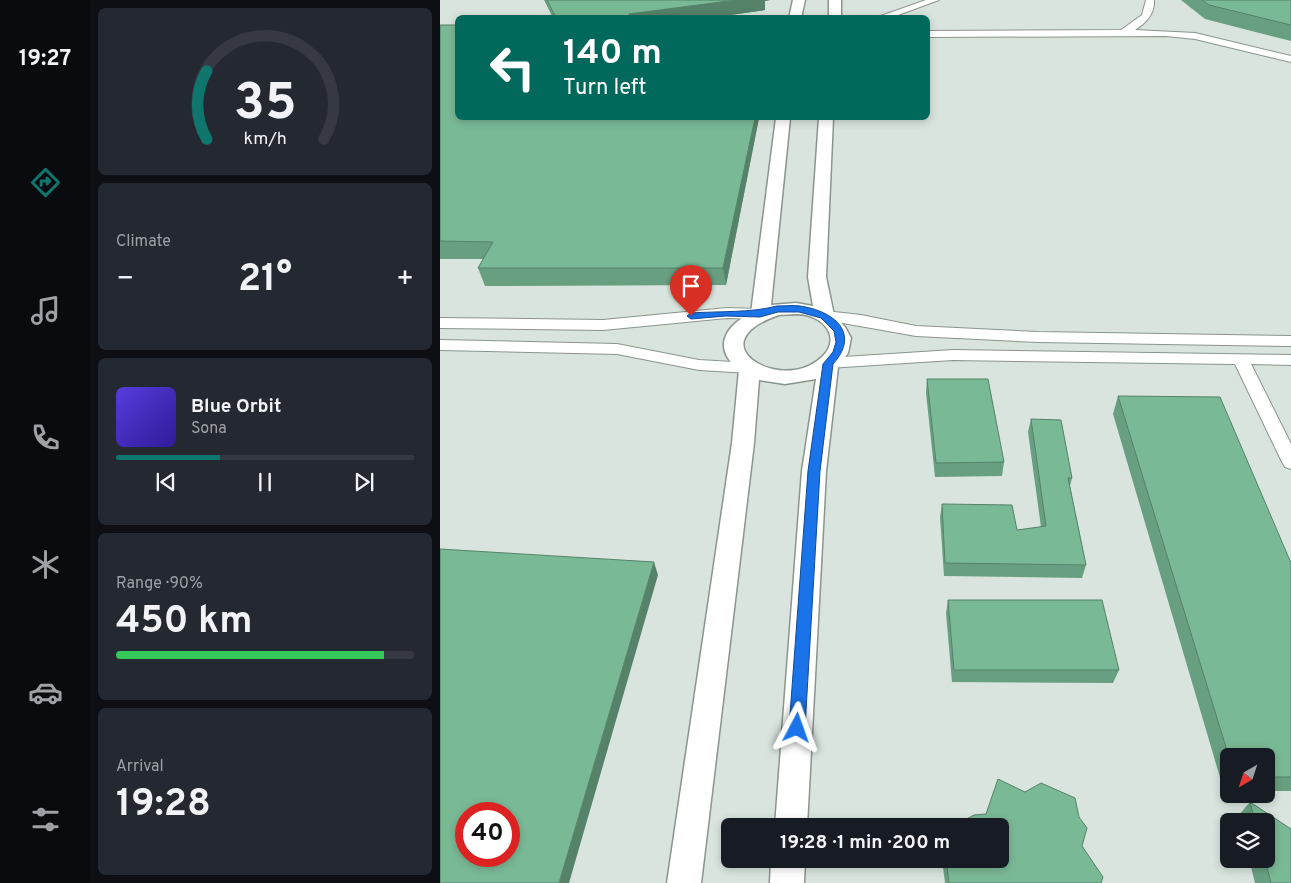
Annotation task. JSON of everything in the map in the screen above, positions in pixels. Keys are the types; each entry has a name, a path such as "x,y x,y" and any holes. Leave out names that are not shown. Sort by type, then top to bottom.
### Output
{"street":[{"path":"796,15 799,0"},
{"path":"834,0 835,15"},
{"path":"888,15 935,0"},
{"path":"1124,32 1144,20 1152,6"},
{"path":"1163,44 1166,29"},
{"path":"930,34 1089,35 1166,29 1291,59"},
{"path":"930,41 1163,44 1217,49 1291,68"},
{"path":"760,314 783,120"},
{"path":"826,120 817,277 825,316 839,330 841,342 838,353 828,364 811,372 785,377 756,372 743,364 735,354 734,342 737,332 747,321 760,314 777,309 799,309 825,316 861,320 925,332 1038,337 1291,341"},
{"path":"440,323 603,325 726,313 760,314"},
{"path":"440,345 617,349 699,366 750,368"},
{"path":"828,364 855,364 950,355 1291,360"},
{"path":"1240,359 1291,462"},
{"path":"791,818 814,471 828,364"},
{"path":"684,883 742,452 750,368"},
{"path":"787,883 788,868"}],"building":[{"path":"547,0 736,0 629,15 554,15"},
{"path":"1202,0 1291,0 1291,25 1209,5"},
{"path":"440,25 455,25 455,120 755,120 723,268 478,268 493,242 440,241"},
{"path":"927,379 988,379 1004,462 936,463"},
{"path":"1118,396 1220,397 1291,563 1291,777 1275,777 1275,748 1226,748"},
{"path":"1031,419 1061,420 1072,478 1068,478 1086,565 945,563 942,504 1012,505 1017,530 1046,526"},
{"path":"440,549 654,562 559,883 440,883"},
{"path":"948,600 1102,600 1119,670 954,670"},
{"path":"998,779 1025,792 1041,783 1075,798 1079,817 1087,828 1082,846 1103,877 1101,883 949,883 947,868 1009,868 1009,818 969,818 974,815 986,814"},
{"path":"1250,803 1267,813 1253,813"},
{"path":"1275,818 1291,829 1291,883 1271,883 1267,868 1275,868"}],"route":[{"path":"691,316 726,313 760,314 777,309 810,310 825,316 839,330 841,342 838,353 828,364 814,471 797,728"}]}
